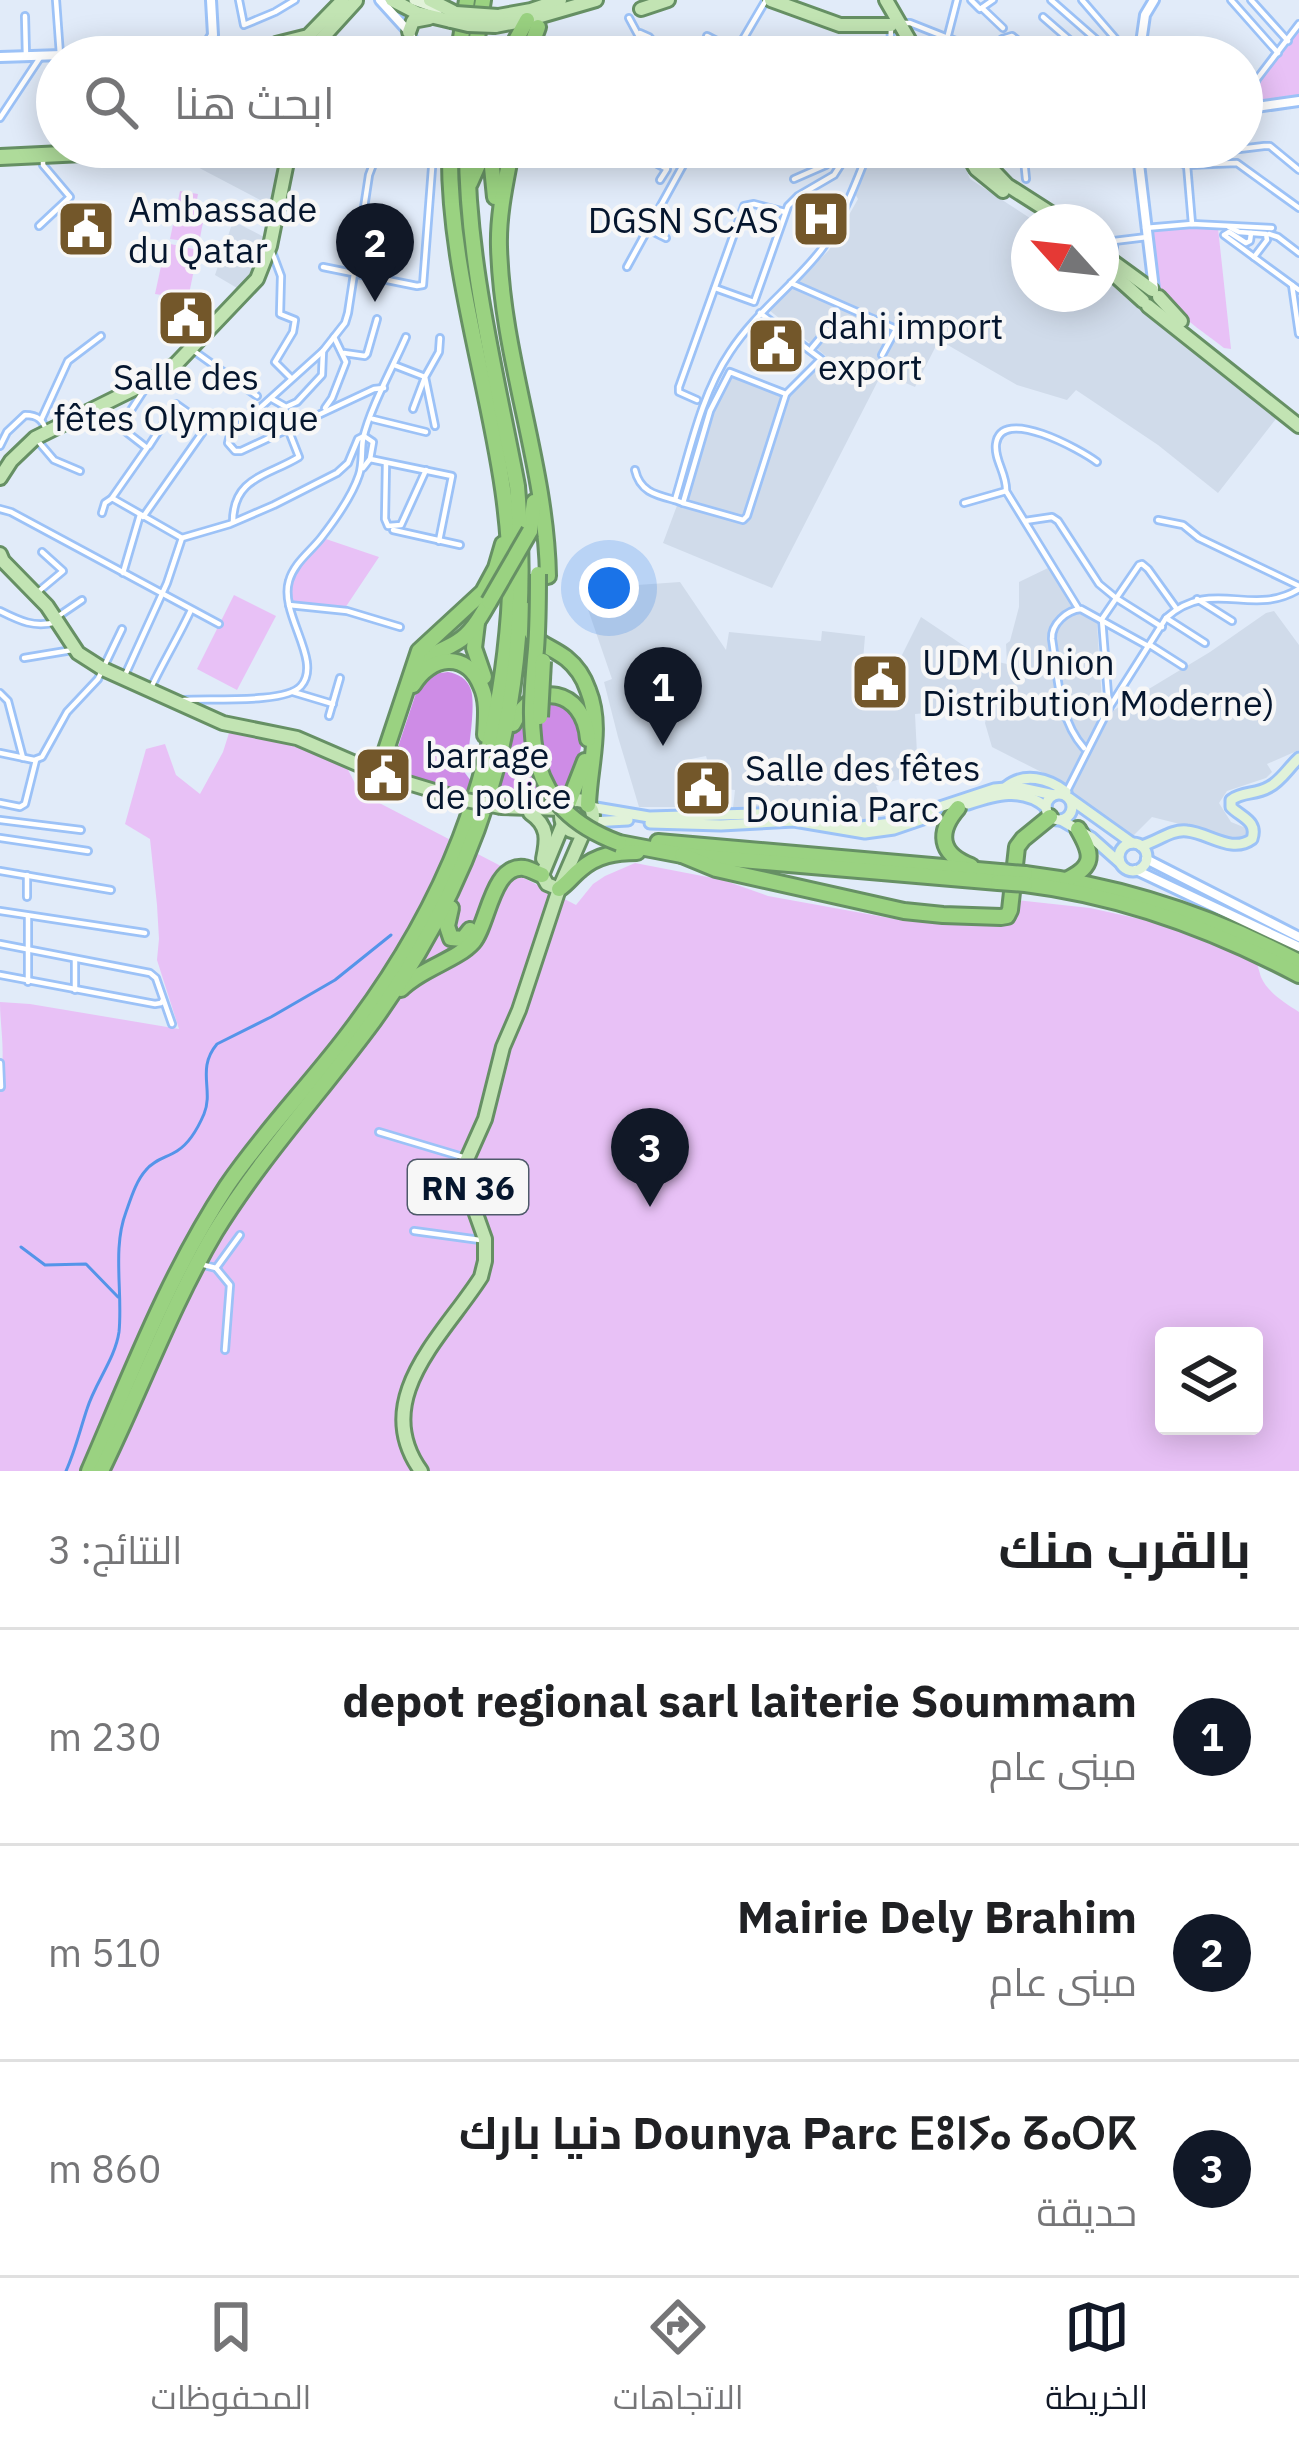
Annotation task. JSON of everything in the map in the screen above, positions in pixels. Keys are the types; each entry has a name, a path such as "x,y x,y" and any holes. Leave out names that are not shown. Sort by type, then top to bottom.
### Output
{"highway":[{"path":"477,36 483,0"},
{"path":"499,22 508,36"},
{"path":"517,36 536,25"},
{"path":"534,36 536,25"},
{"path":"0,153 36,151"},
{"path":"451,168 460,258 506,510 510,565 490,771"},
{"path":"467,168 479,293 517,486 518,642 511,705 448,917 448,933 457,940 469,933 494,876 504,867 515,862 546,877"},
{"path":"468,194 479,168"},
{"path":"489,168 495,197"},
{"path":"503,168 495,197 495,296 543,575"},
{"path":"505,168 500,265 512,354 542,500 543,575 531,728 535,757 548,788 570,814 592,831 682,855 1066,880 1190,912 1299,962"},
{"path":"485,728 490,694 474,648 475,631 530,531 533,502"},
{"path":"388,754 419,651 478,598 493,576 502,549 506,510"},
{"path":"520,544 526,563 529,628 540,644 576,667 592,704 596,730 589,806"},
{"path":"407,681 422,660 456,643 479,619"},
{"path":"377,773 414,683 436,662 455,662 473,672 484,693 490,771"},
{"path":"89,1471 192,1244 227,1186 347,1036 408,946 522,707 548,695 568,700 582,712 588,735 583,771 564,814"},
{"path":"958,808 945,827 945,844 957,860 999,877"},
{"path":"682,855 716,869 904,911 1007,916 1017,848 1052,815"},
{"path":"1066,880 1080,873 1088,861 1089,850 1078,829"},
{"path":"620,839 981,870"},
{"path":"374,1020 410,980 474,941 498,885 514,869 525,868 546,877 618,853 656,851"},
{"path":"101,1471 215,1232 424,946 468,857"},
{"path":"1025,879 1172,917 1299,975"}],"main road":[{"path":"312,36 340,0"},
{"path":"316,36 356,0"},
{"path":"414,0 461,7"},
{"path":"499,22 560,0"},
{"path":"433,1 499,22 536,25 596,0"},
{"path":"641,9 668,0"},
{"path":"768,0 840,25 898,23"},
{"path":"886,0 906,36"},
{"path":"389,1 461,7"},
{"path":"389,1 431,18"},
{"path":"410,34 413,21 461,7"},
{"path":"0,478 41,430 148,382 176,364 257,279 270,246 286,168"},
{"path":"985,168 1001,190 1024,204"},
{"path":"988,168 1037,204"},
{"path":"1119,262 1151,297 1299,426"},
{"path":"1135,279 1151,274"},
{"path":"1119,275 1299,415"},
{"path":"0,554 36,594 74,650 103,669 223,723 297,738 405,783 461,799 564,814"},
{"path":"388,754 405,783"},
{"path":"1120,864 1121,849 1141,850 1182,830 1245,845 1254,836 1254,828 1231,807 1231,800 1240,793 1272,786 1299,758"},
{"path":"507,807 564,814 579,800 649,817 796,813 868,826 891,823 988,790 1017,787 1064,795 1141,850"},
{"path":"564,814 571,830 612,819 721,825 794,821 865,833 894,829 1010,794 1031,797 1099,843 1127,870 1136,871 1141,850"},
{"path":"1052,815 1049,799 1064,795"},
{"path":"1052,815 1066,818 1072,810 1064,795"},
{"path":"588,826 589,806"},
{"path":"530,813 546,832 546,877"},
{"name":"RN 36","path":"421,1471 412,1459 405,1432 407,1387 481,1277 485,1239 465,1178 466,1158 485,1119 503,1047 550,913 546,877 564,814"},
{"name":"RN 36","path":"546,877 588,826"}],"street":[{"path":"56,0 59,36"},
{"path":"211,0 212,36"},
{"path":"239,0 244,25 295,0"},
{"path":"371,0 389,1 413,36"},
{"path":"746,36 768,0"},
{"path":"948,36 957,0"},
{"path":"971,0 1003,28"},
{"path":"982,8 993,0"},
{"path":"1051,0 1092,36"},
{"path":"1082,0 1113,36"},
{"path":"1231,0 1263,36"},
{"path":"1252,0 1288,41"},
{"path":"1142,36 1148,3"},
{"path":"25,16 26,56"},
{"path":"1043,17 1065,36"},
{"path":"628,18 640,36"},
{"path":"738,23 749,29"},
{"path":"895,36 898,23 910,23 942,36"},
{"path":"1263,72 1299,24"},
{"path":"637,31 647,36"},
{"path":"1263,36 1278,53"},
{"path":"0,57 36,56"},
{"path":"0,118 36,64"},
{"path":"1263,106 1299,101"},
{"path":"1263,146 1270,146 1299,170"},
{"path":"39,226 70,196 46,168"},
{"path":"372,168 347,319 323,351 230,435 228,443 241,451 384,388"},
{"path":"323,267 419,287 424,284 431,168"},
{"path":"660,181 665,168"},
{"path":"618,254 629,264 682,168"},
{"path":"794,179 819,168"},
{"path":"715,288 754,302 792,200 838,168"},
{"path":"679,502 702,410 728,355 760,313 821,252 861,168"},
{"path":"1025,168 1026,179"},
{"path":"1140,168 1151,297"},
{"path":"1187,168 1192,224"},
{"path":"1244,168 1299,208"},
{"path":"697,400 679,392 679,387 744,206 785,212"},
{"path":"1119,240 1192,224 1272,228"},
{"path":"1225,225 1239,232 1278,237 1299,253"},
{"path":"650,230 666,238"},
{"path":"1251,233 1246,243 1229,232 1224,235 1296,287 1299,334"},
{"path":"1254,257 1267,240 1265,234"},
{"path":"629,243 638,249"},
{"path":"270,246 281,275 280,314 295,320 275,358 291,378"},
{"path":"791,283 896,328 882,355"},
{"path":"635,470 647,492 736,519 747,516 786,394 821,359 760,313"},
{"path":"342,352 364,356 377,319"},
{"path":"810,350 827,329"},
{"path":"41,430 68,361 101,336"},
{"path":"322,413 346,362 334,337"},
{"path":"360,473 364,436 406,337"},
{"path":"412,410 439,352 440,338"},
{"path":"191,349 257,396"},
{"path":"271,398 286,407 297,402 320,380 323,351"},
{"path":"280,369 288,361"},
{"path":"394,365 425,377"},
{"path":"679,502 710,411 730,372 786,394"},
{"path":"425,377 435,426"},
{"path":"147,448 120,427 148,382"},
{"path":"102,513 176,404 207,426 142,516 124,573"},
{"path":"0,446 26,415 34,415 52,458 80,470"},
{"path":"371,418 426,432"},
{"path":"233,522 244,486 298,457 288,429"},
{"path":"1097,462 1032,429 1003,430 997,436 1006,491 1078,608 1183,667"},
{"path":"112,498 182,538 274,506 337,473 364,436"},
{"path":"293,692 302,685 306,662 287,604 287,588 293,572 326,532 370,459 373,442 364,436"},
{"path":"370,459 453,479 440,541"},
{"path":"386,462 388,526 401,525 426,470"},
{"path":"964,502 1006,491"},
{"path":"0,509 219,624"},
{"path":"1158,520 1183,525 1198,538 1299,588"},
{"path":"1024,521 1058,521 1099,584 1162,627"},
{"path":"393,530 460,545"},
{"path":"123,678 182,538"},
{"path":"36,594 63,571 42,551"},
{"path":"1109,708 1102,619 1142,564 1176,608"},
{"path":"1064,795 1109,708 1176,608 1197,598 1273,601 1299,588"},
{"path":"1197,598 1232,621"},
{"path":"0,611 39,626 82,601"},
{"path":"287,604 347,610 400,627"},
{"path":"1078,608 1057,623 1051,634 1066,720 1086,750"},
{"path":"150,690 191,609"},
{"path":"1166,618 1205,643"},
{"path":"0,753 36,760 44,756 67,712 96,682 122,629"},
{"path":"24,658 74,650"},
{"path":"329,716 340,678"},
{"path":"173,700 237,700 293,692 333,704"},
{"path":"0,693 8,701 22,758"},
{"path":"0,803 25,805 36,760"},
{"path":"0,820 81,830"},
{"path":"0,838 88,851"},
{"path":"1141,850 1299,937"},
{"path":"0,871 111,890"},
{"path":"1136,871 1299,947"},
{"path":"27,875 27,897"},
{"path":"0,910 146,934"},
{"path":"28,916 28,982"},
{"path":"0,944 150,973 172,1024"},
{"path":"75,958 75,990"},
{"path":"0,976 155,1004 163,1000"},
{"path":"0,1064 1,1087"},
{"path":"380,1132 466,1158"},
{"path":"414,1231 485,1239"},
{"path":"216,1268 240,1235"},
{"path":"198,1263 216,1268 230,1285 225,1350"}],"shaded area":[{"path":"1299,27 1299,96 1263,101 1263,78"},
{"path":"199,168 279,168 268,204"},
{"path":"865,168 966,168 970,179 1011,206 1011,312 1119,312 1119,285 1130,299 1279,415 1218,493 1158,445 1076,390 1067,400 1017,385 939,340 915,387 882,373 772,588 663,543 728,369 793,391 826,356 769,310 829,250 858,199 854,192"},
{"path":"180,191 198,194 196,205 206,207 199,243 170,239"},
{"path":"233,221 264,237 250,275 237,288 215,275"},
{"path":"1218,228 1231,349 1180,313 1157,281 1150,231"},
{"path":"166,243 198,250 188,299 155,294"},
{"path":"323,538 379,557 345,608 289,603 295,575"},
{"path":"1048,568 1075,605 1097,623 1102,703 1114,710 1266,613 1274,611 1299,645 1299,750 1267,764 1272,772 1266,778 1227,791 1219,803 1231,822 1246,828 1242,837 1152,817 1133,836 1061,782 992,747 985,723 989,708 915,714 918,774 876,786 887,815 857,821 801,806 754,811 733,808 735,790 715,788 706,756 681,761 692,807 639,807 604,682 612,679 581,589 680,582 726,650 729,632 821,641 822,631 865,636 862,672 897,665 921,617 994,666 1007,664 1006,644 1019,607 1019,582"},
{"path":"234,595 276,616 237,690 197,669"},
{"path":"448,672 465,680 472,697 467,795 407,779 396,753 418,687 433,674"},
{"path":"544,698 571,707 583,737 574,783 560,804 495,800 519,714"},
{"path":"229,733 296,744 346,766 360,793 576,905 593,884 635,863 723,880 768,896 906,921 1011,925 1015,900 1090,908 1188,932 1254,959 1268,988 1299,1012 1299,1471 0,1471 0,1002 179,1029 157,960 150,839 125,824 146,749 165,744 176,775 200,794"}],"waterway":[{"path":"66,1471 117,1342 120,1241 126,1212 146,1170 182,1148 199,1125 207,1105 206,1071 211,1053 217,1044 335,980 391,935"},
{"path":"21,1247 45,1265 86,1264 118,1297"}],"place":[{"name":"DGSN SCAS","path":"821,219"},
{"name":"Ambassade du Qatar","path":"86,229"},
{"name":"Mairie Dely Brahim","path":"375,302"},
{"name":"Salle des fêtes Olympique","path":"186,318"},
{"name":"dahi import export","path":"776,346"},
{"name":"UDM (Union Distribution Moderne)","path":"880,682"},
{"name":"depot regional sarl laiterie Soummam","path":"663,746"},
{"name":"barrage de police","path":"383,775"},
{"name":"Salle des fêtes Dounia Parc","path":"703,788"},
{"name":"Dounya Parc ⴹⵓⵏⵢⴰ ⵒⴰⵔⴽ دنيا بارك","path":"650,1207"}]}
